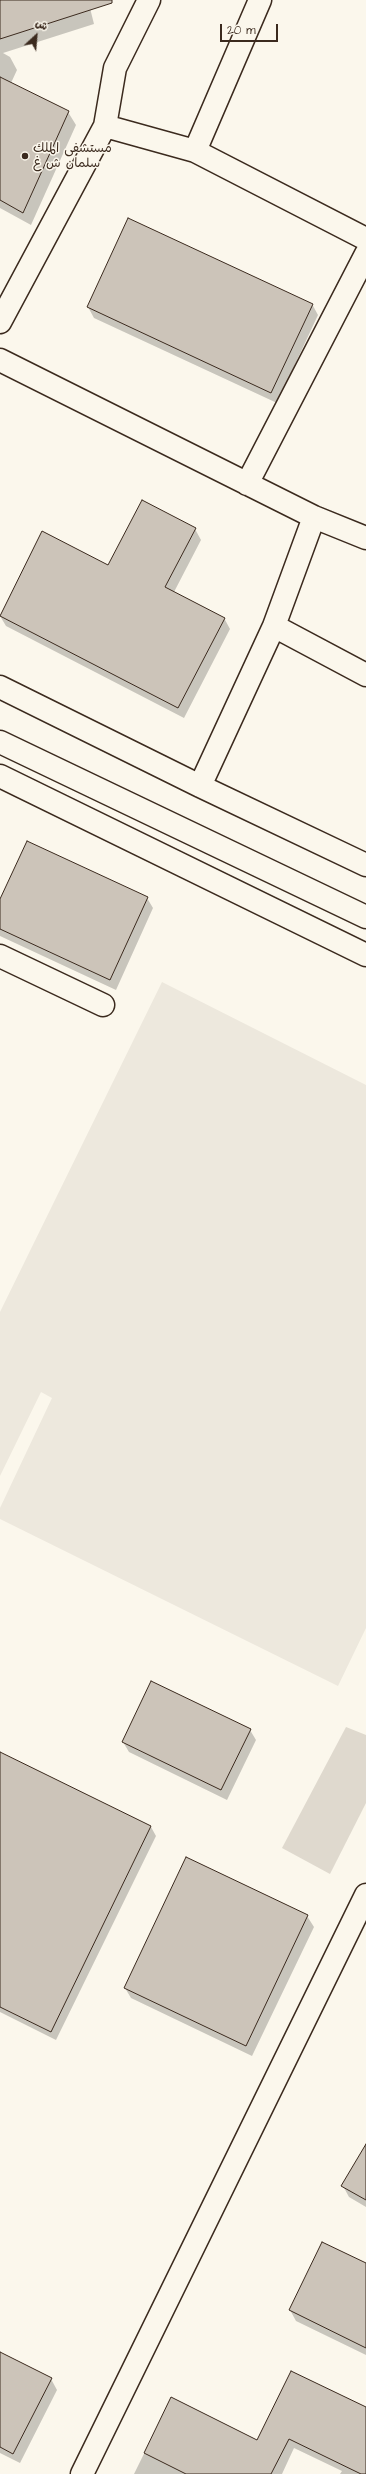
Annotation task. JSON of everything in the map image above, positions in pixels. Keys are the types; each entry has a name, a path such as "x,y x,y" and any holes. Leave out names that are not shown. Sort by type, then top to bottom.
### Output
{"street":[{"path":"0,322 105,126 116,68 149,0"},
{"path":"195,151 260,0"},
{"path":"105,126 195,151 366,239"},
{"path":"247,484 366,254"},
{"path":"0,360 314,517 366,538"},
{"path":"200,786 274,626 314,517"},
{"path":"274,626 366,675"},
{"path":"0,687 200,786 366,865"},
{"path":"0,742 366,916"},
{"path":"0,776 366,954"},
{"path":"0,956 103,1005"},
{"path":"82,2474 366,1895"}],"shaded area":[{"path":"162,982 366,1085 366,1628 338,1686 0,1519 0,1508 52,1398 41,1392 0,1476 0,1312"},
{"path":"346,1727 366,1735 366,1803 330,1874 282,1848"}],"building":[{"path":"0,0 112,0 112,3 0,39"},
{"name":"مستشفى الملك سلمان ش غ","path":"0,77 69,111 23,213 0,200"},
{"path":"128,218 313,304 271,393 87,307"},
{"path":"142,500 196,528 165,587 225,618 178,708 0,616 42,531 108,565"},
{"path":"27,841 148,897 110,980 0,929 0,899"},
{"path":"151,1681 251,1729 221,1790 122,1742"},
{"path":"0,1752 151,1826 51,2032 0,2007"},
{"path":"186,1857 308,1915 246,2046 124,1988"},
{"path":"366,2144 366,2200 341,2186"},
{"path":"322,2242 366,2263 366,2348 289,2310"},
{"path":"0,2352 52,2378 13,2454 0,2447"},
{"path":"291,2371 366,2407 366,2474 361,2474 289,2439 271,2474 186,2474 144,2453 171,2397 257,2440"}],"place":[{"name":"مستشفى الملك سلمان ش غ","path":"25,156"}]}
